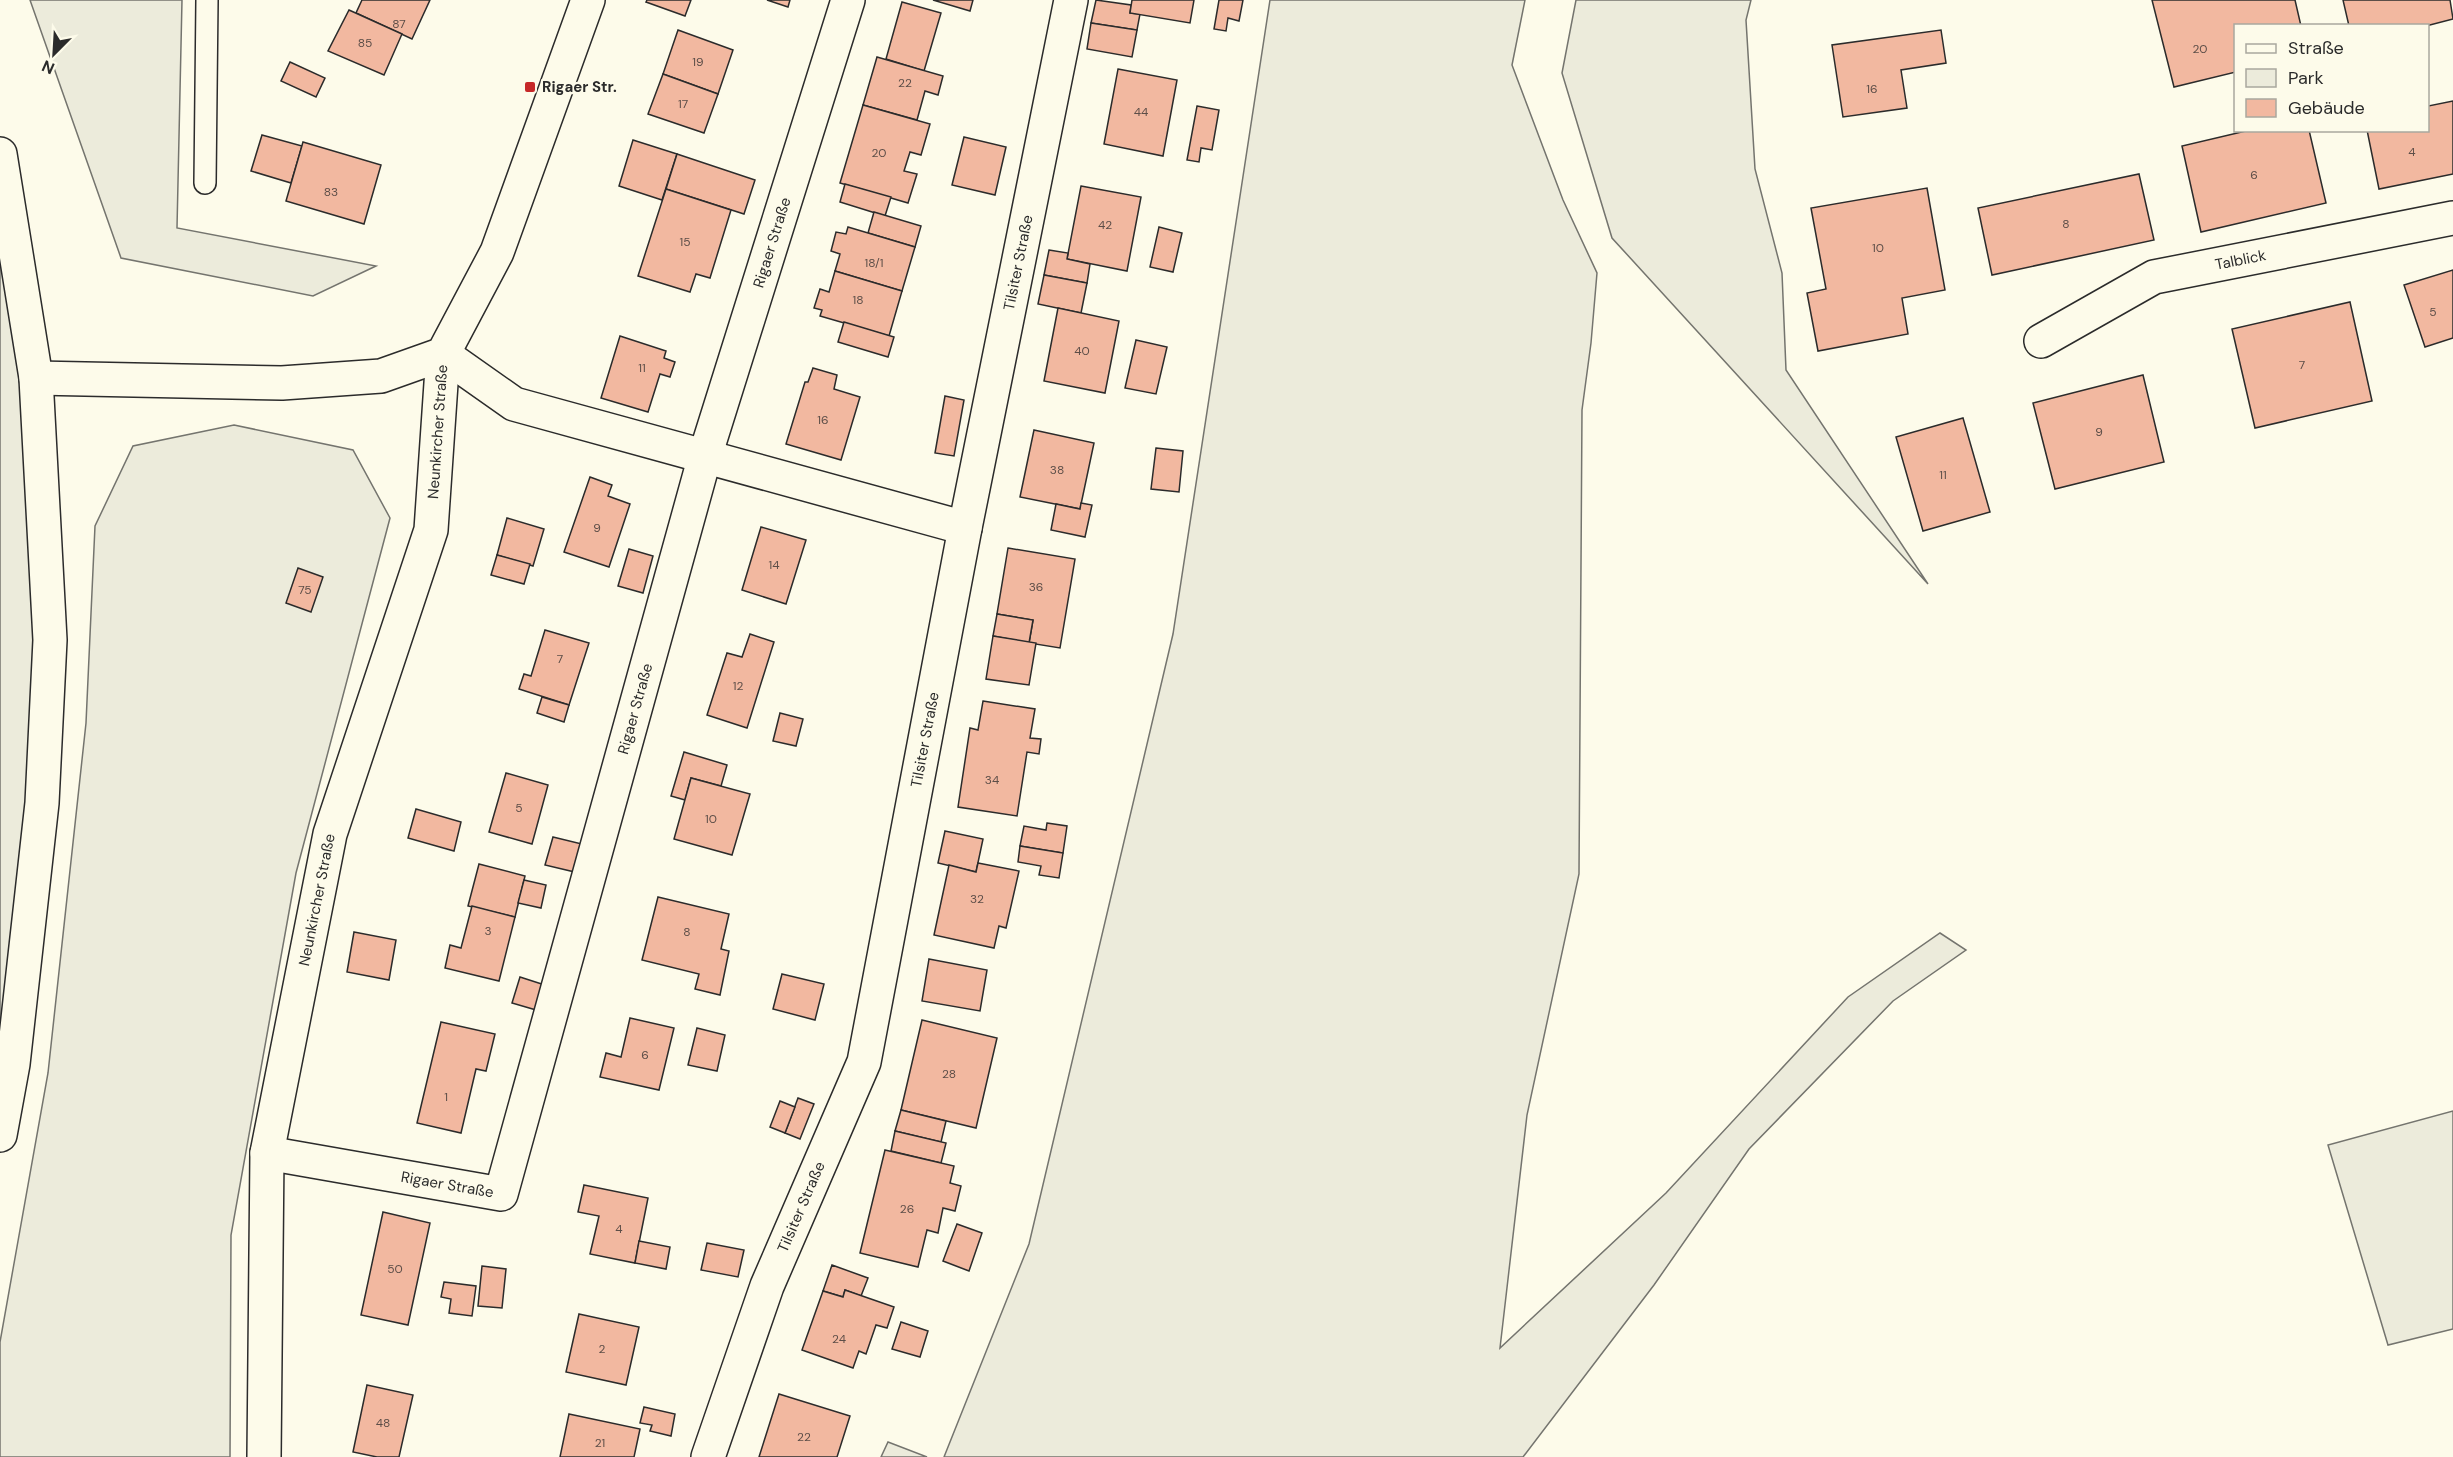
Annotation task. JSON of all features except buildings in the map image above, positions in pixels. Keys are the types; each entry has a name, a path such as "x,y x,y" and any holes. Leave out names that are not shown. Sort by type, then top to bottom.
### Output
{"street":[{"name":"Neunkircher Straße","path":"264,1457 267,1153 330,834 431,530 443,354 497,252 588,0"},
{"name":"Rigaer Straße","path":"267,1153 501,1194 705,456 848,0"},
{"name":"Tilsiter Straße","path":"708,1457 767,1286 864,1062 965,528 1071,0"},
{"path":"0,154 36,378 50,640 43,780 13,1064 0,1135"},
{"name":"Talblick","path":"2041,341 2154,277 2453,218"},
{"name":"Neunkircher Straße","path":"36,378 282,383 381,376 443,354"},
{"path":"443,354 514,404 965,528"}],"lane":[{"path":"205,183 207,0"}],"green space":[{"path":"30,0 182,0 177,228 376,266 313,296 121,258"},
{"path":"1270,0 1525,0 1512,65 1563,200 1597,273 1582,410 1579,874 1527,1115 1500,1348 1666,1193 1848,997 1940,933 1966,950 1893,1001 1749,1149 1654,1285 1523,1457 944,1457 1029,1244 1173,634"},
{"path":"1576,0 1751,0 1746,20 1755,169 1782,273 1786,370 1928,584 1612,238 1562,73"},
{"path":"0,154 50,640 0,1135"},
{"path":"234,425 353,450 390,518 296,873 231,1235 230,1457 0,1457 0,1342 48,1073 86,723 95,526 133,446"},
{"path":"2453,1111 2453,1329 2388,1345 2328,1145"},
{"path":"888,1442 927,1457 881,1457"}],"place":[{"name":"Rigaer Str.","path":"530,87"}]}
